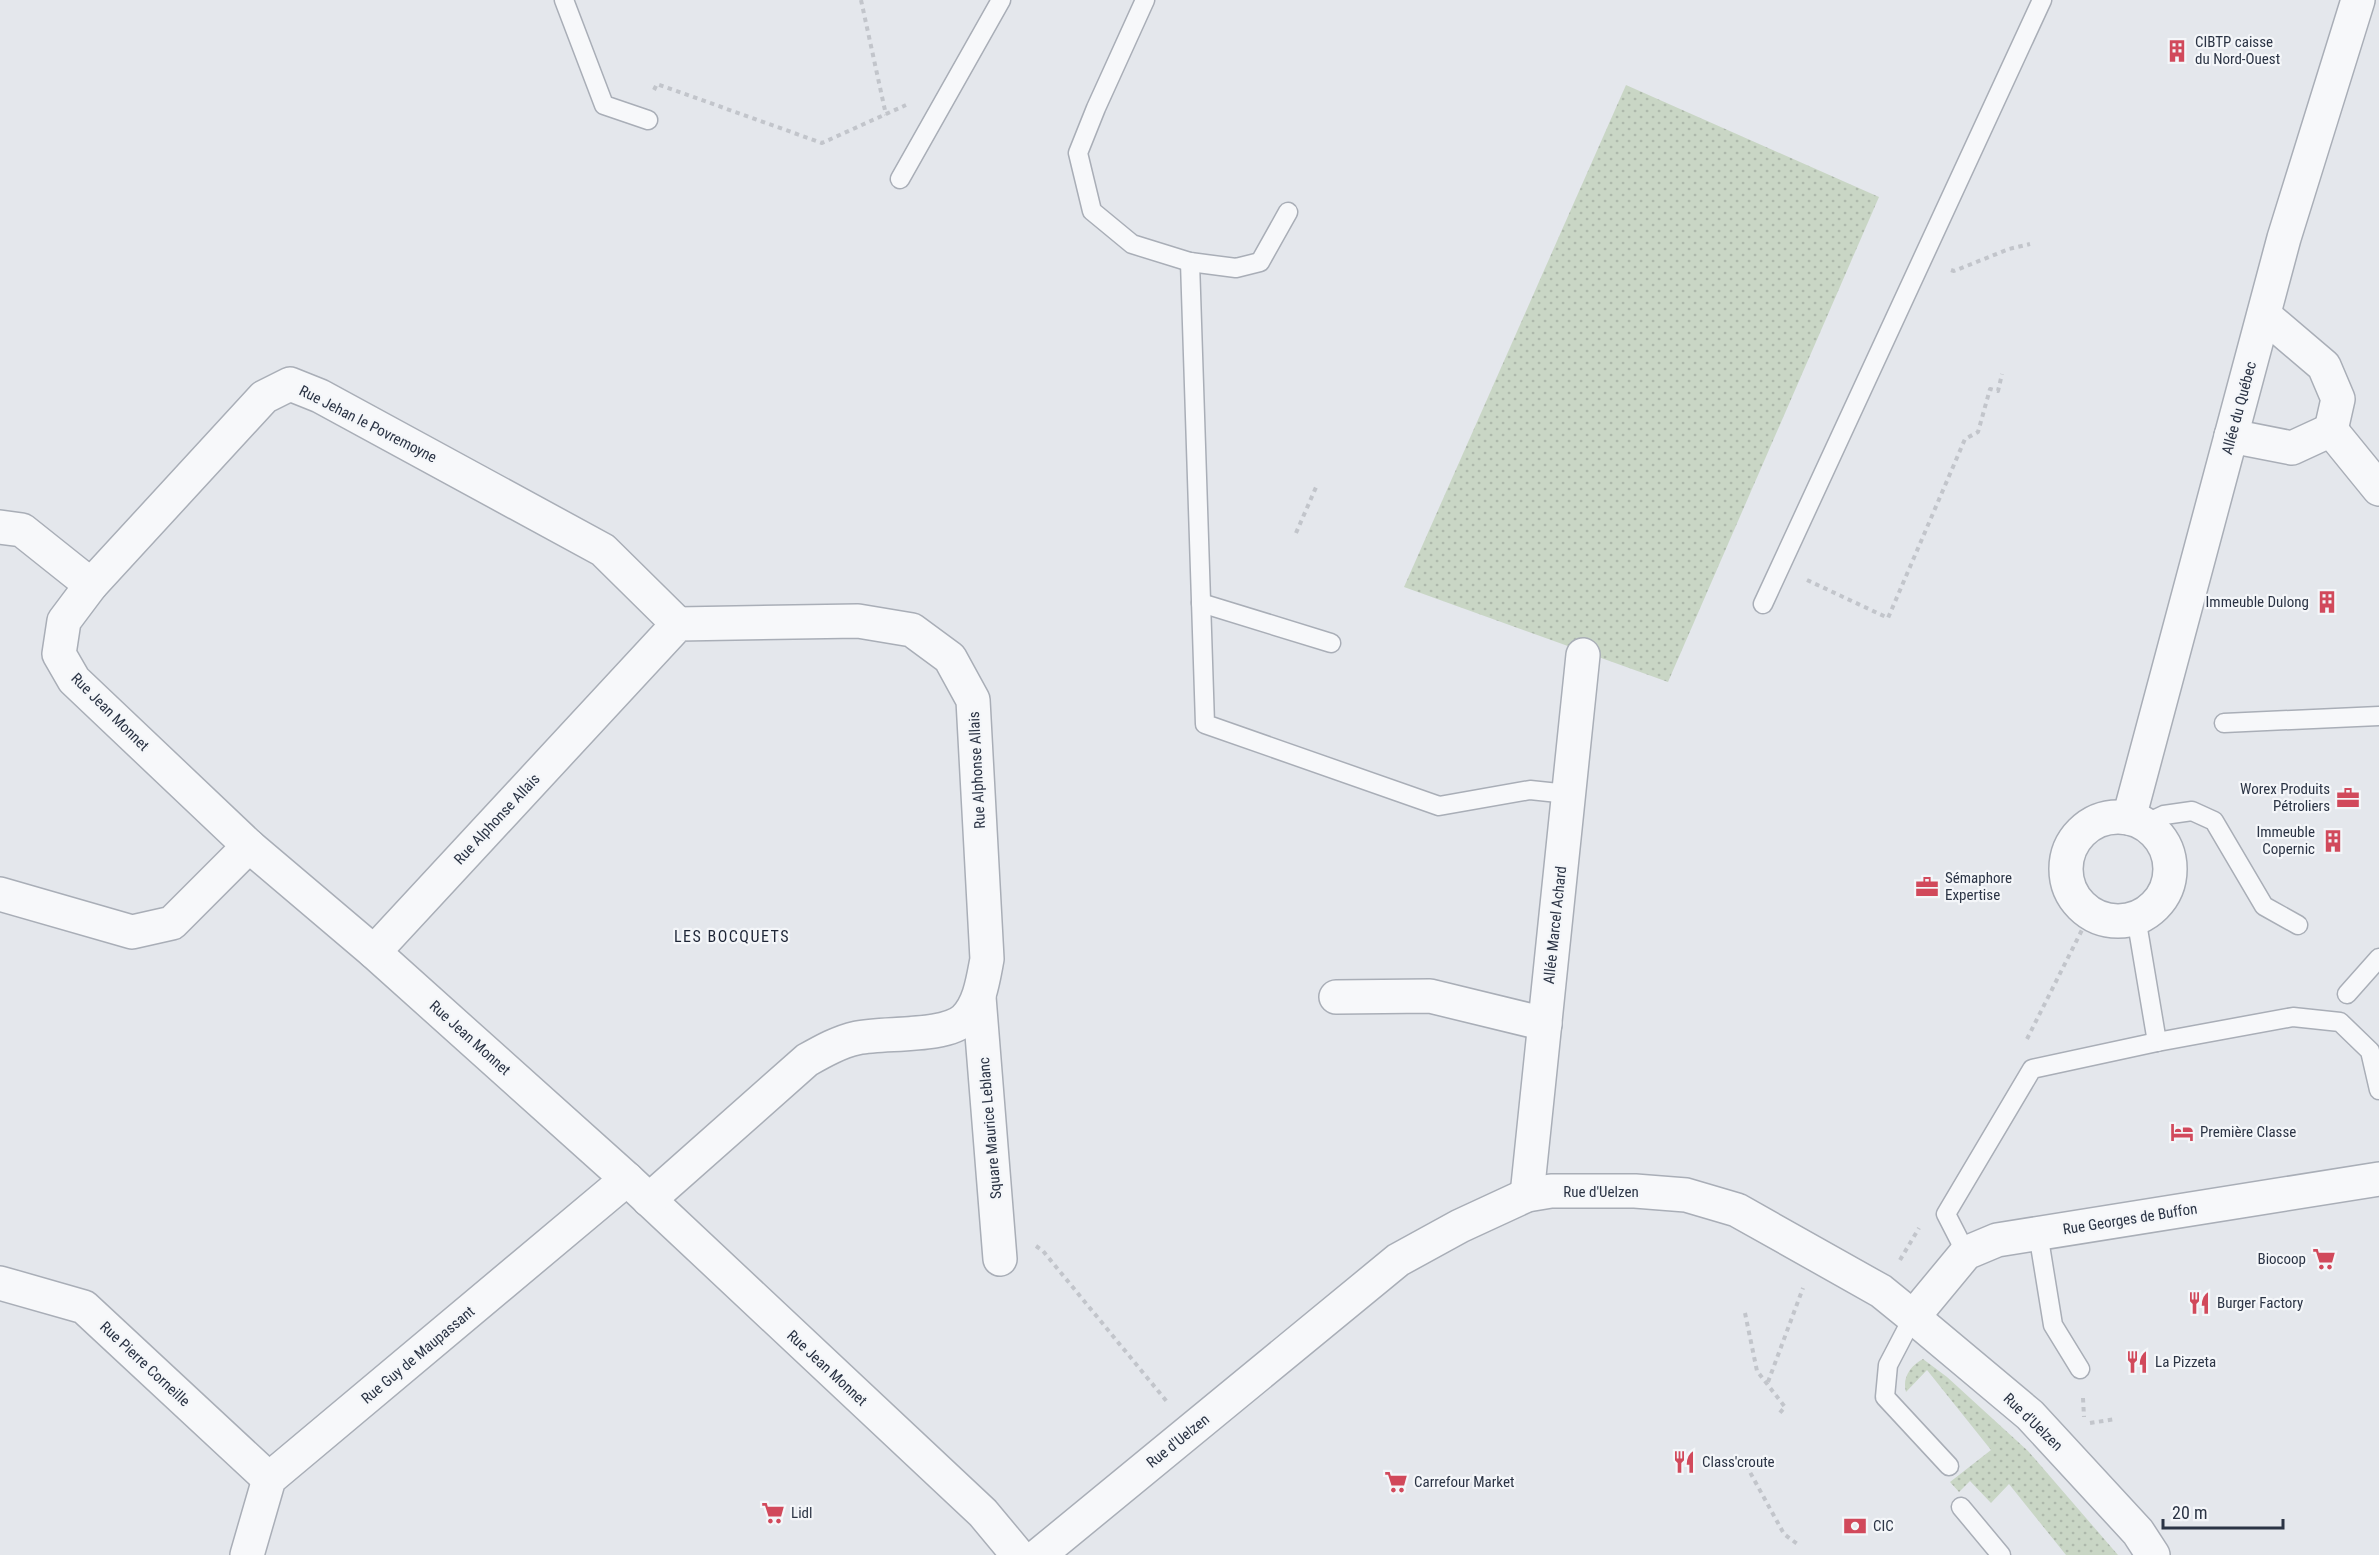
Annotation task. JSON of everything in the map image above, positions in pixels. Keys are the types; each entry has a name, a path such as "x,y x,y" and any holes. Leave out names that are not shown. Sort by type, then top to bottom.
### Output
{"street":[{"name":"Allée du Québec","path":"2137,821 2231,436 2292,210 2358,0"},
{"path":"2264,315 2324,366 2338,399 2331,430"},
{"name":"Rue Jehan le Povremoyne","path":"91,585 264,397 290,384 320,396 603,550 678,624"},
{"path":"2231,436 2292,448 2331,430"},
{"path":"2331,430 2379,489"},
{"path":"0,527 22,530 91,585"},
{"name":"Rue Jean Monnet","path":"91,585 64,621 59,654 74,680 249,846 374,952 638,1190 983,1513 1018,1555"},
{"name":"Rue Alphonse Allais","path":"374,952 678,624 858,621 912,630 950,658 973,700 987,959 979,997 964,1020 942,1030 858,1038 835,1045 807,1060 638,1190"},
{"name":"Allée Marcel Achard","path":"1527,1196 1583,655"},
{"path":"2105,818 2137,821 2160,838 2165,847 2170,867 2167,887 2149,912 2136,917 2130,920 2110,921 2090,914 2082,908 2070,891 2065,872 2068,852 2086,827 2105,818"},
{"path":"0,894 132,932 172,923 249,846"},
{"path":"1336,997 1430,996 1545,1024"},
{"name":"Square Maurice Leblanc","path":"979,997 1000,1259"},
{"name":"Rue Georges de Buffon","path":"1913,1317 1966,1253 1997,1240 2379,1179"},
{"name":"Rue Guy de Maupassant","path":"269,1479 638,1190"},
{"name":"Rue d'Uelzen","path":"1039,1555 1398,1260 1460,1226 1527,1196 1551,1191 1635,1191 1686,1195 1737,1210 1881,1291 2030,1415 2138,1532 2153,1555"},
{"name":"Rue Pierre Corneille","path":"0,1283 84,1307 269,1479"},
{"path":"247,1555 269,1479"}],"lane":[{"path":"564,0 604,105 645,120"},
{"path":"900,179 1001,0"},
{"path":"1145,0 1078,153 1092,211 1132,244 1190,262 1236,268 1260,262 1288,212"},
{"path":"1763,604 2042,0"},
{"path":"1190,262 1205,724 1439,806 1530,790 1568,794"},
{"path":"1201,603 1331,643"},
{"path":"2224,723 2379,716"},
{"path":"2137,821 2192,811 2214,821 2264,906 2298,925"},
{"path":"2136,917 2157,1042"},
{"path":"2347,994 2379,958"},
{"path":"1966,1253 1946,1214 2032,1069 2157,1042 2293,1017 2340,1022 2370,1051 2379,1089"},
{"path":"2038,1233 2054,1325 2080,1369"},
{"path":"1913,1317 1888,1365 1885,1397 1949,1466"},
{"path":"1961,1507 2001,1555"}],"path":[{"path":"861,0 886,115"},
{"path":"645,120 657,84 822,143 920,99 938,111"},
{"path":"1922,260 1954,271 2009,249 2030,244"},
{"path":"1780,567 1888,618 1965,439 1978,432 1990,389 1998,391 2002,374"},
{"path":"1296,533 1317,484"},
{"path":"997,1221 1043,1251 1190,1432"},
{"path":"1768,1382 1803,1287"},
{"path":"1745,1313 1757,1371 1768,1382 1785,1407 1777,1416"},
{"path":"2080,1369 2085,1423 2116,1419"},
{"path":"1746,1465 1784,1534 1800,1546"}],"green space":[{"path":"1626,85 1879,197 1668,682 1404,587"},
{"path":"1923,1359 1947,1377 2028,1451 2118,1555 2066,1555 2009,1484 1991,1503 1970,1481 1959,1492 1950,1482 1991,1450 1927,1370 1906,1392 1905,1382 1908,1373"}],"place":[{"name":"CIBTP caisse du Nord-Ouest","path":"2177,51"},
{"name":"Immeuble Dulong","path":"2327,602"},
{"name":"Worex Produits Pétroliers","path":"2348,798"},
{"name":"Immeuble Copernic","path":"2333,841"},
{"name":"Sémaphore Expertise","path":"1927,887"},
{"name":"Première Classe","path":"2182,1132"},
{"name":"Biocoop","path":"2324,1259"},
{"name":"Burger Factory","path":"2199,1303"},
{"name":"La Pizzeta","path":"2137,1362"},
{"name":"Class'croute","path":"1684,1462"},
{"name":"Carrefour Market","path":"1396,1482"},
{"name":"Lidl","path":"773,1513"},
{"name":"CIC","path":"1855,1526"}],"district":[{"name":"LES BOCQUETS","path":"732,936"}]}
